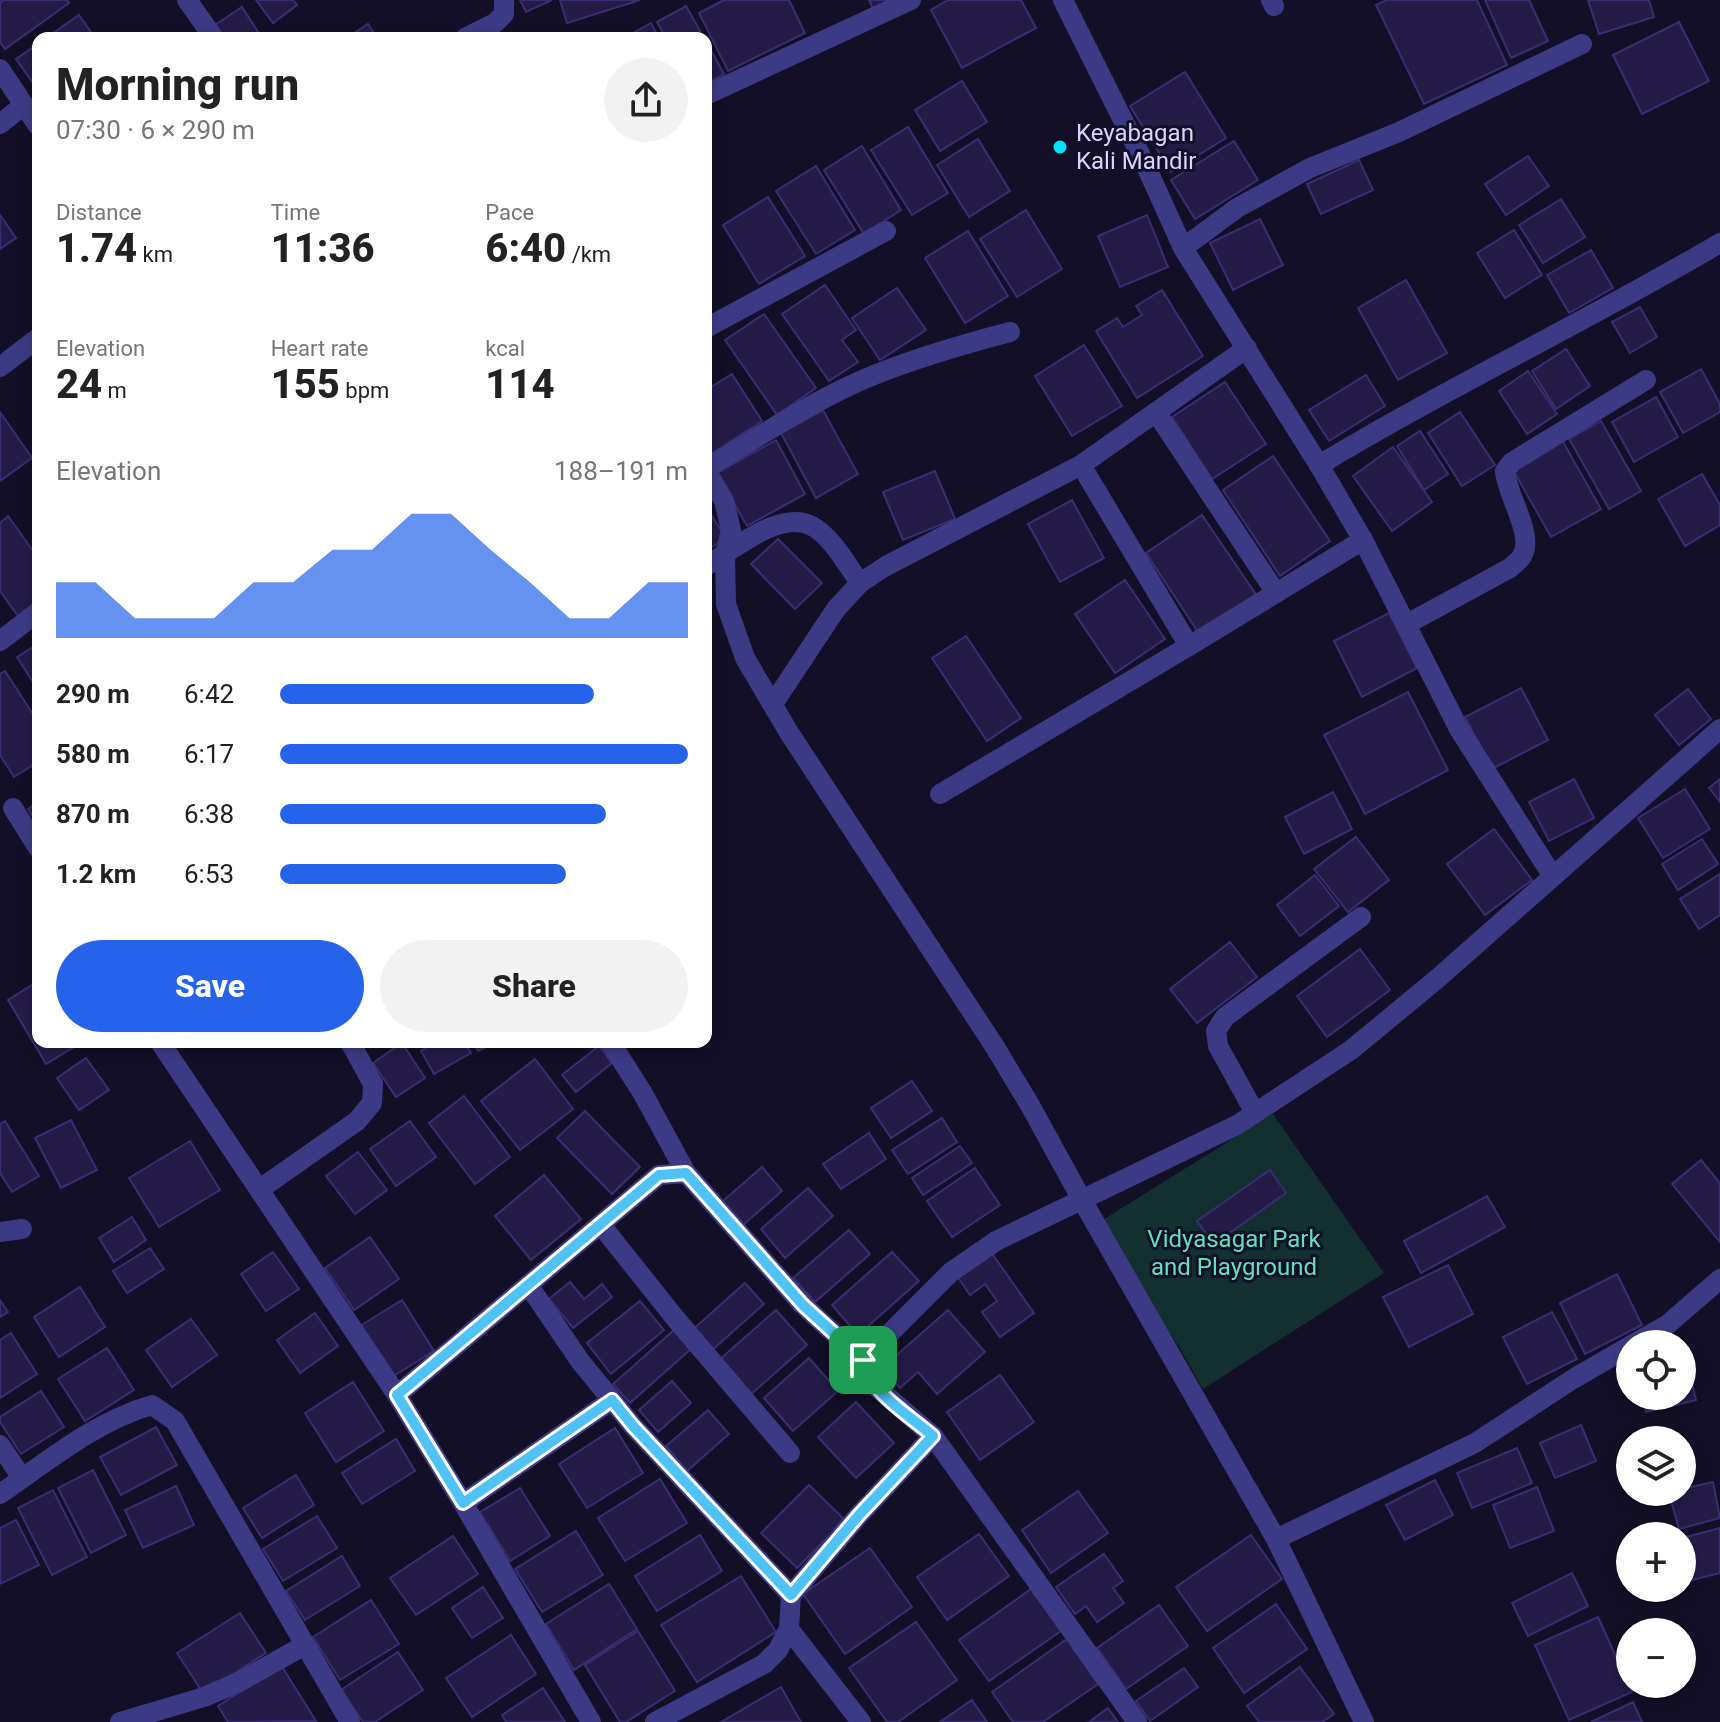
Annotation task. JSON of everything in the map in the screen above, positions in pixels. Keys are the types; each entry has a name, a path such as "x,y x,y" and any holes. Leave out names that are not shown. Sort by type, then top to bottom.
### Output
{"street":[{"path":"187,0 210,32"},
{"path":"477,32 495,23 504,14 504,0"},
{"path":"712,92 911,0"},
{"path":"1063,0 1183,248 1319,465 1363,540 1459,729 1552,875"},
{"path":"1183,248 1237,208 1310,168 1399,132 1582,44"},
{"path":"0,69 32,117"},
{"path":"0,124 24,105"},
{"path":"712,325 886,231"},
{"path":"1319,465 1464,382 1719,245"},
{"path":"712,465 829,396 872,376 934,352 1010,332"},
{"path":"0,367 32,343"},
{"path":"773,704 836,609 860,583 886,566 1081,465 1247,348"},
{"path":"1407,624 1510,568 1523,556 1526,541 1506,484 1505,471 1512,462 1646,380"},
{"path":"1156,412 1276,593"},
{"path":"1081,465 1189,646"},
{"path":"712,480 724,501 731,530 725,555 726,604 745,658 995,1047 1276,1539 1364,1722"},
{"path":"712,563 770,526 793,521 812,526 860,583"},
{"path":"940,794 1363,540"},
{"path":"0,641 32,617"},
{"path":"863,1360 951,1272 996,1241 1237,1125 1351,1050 1437,979 1720,729"},
{"path":"13,808 32,838"},
{"path":"1255,1113 1218,1046 1216,1031 1225,1017 1361,917"},
{"path":"164,1048 397,1395 591,1722"},
{"path":"260,1189 357,1121 372,1103 373,1084 353,1048"},
{"path":"614,1048 686,1173 803,1305 863,1360 866,1373 874,1385 933,1436 1137,1722"},
{"path":"397,1395 659,1175 686,1173"},
{"path":"601,1225 790,1453"},
{"path":"0,1232 22,1229"},
{"path":"1658,1330 1720,1279"},
{"path":"529,1286 580,1361 633,1426 791,1595"},
{"path":"1276,1539 1475,1443 1616,1354"},
{"path":"463,1503 612,1400"},
{"path":"0,1494 81,1438 129,1412 152,1405 175,1421 350,1722"},
{"path":"655,1722 764,1664 778,1650 789,1629 791,1595 859,1515 933,1436"},
{"path":"0,1445 22,1478"},
{"path":"789,1629 861,1722"},
{"path":"120,1722 204,1697 239,1682 305,1645"}],"green space":[{"name":"Vidyasagar Park and Playground","path":"1273,1114 1384,1273 1203,1389 1178,1345 1096,1224"}],"building":[{"path":"67,0 69,3 5,49 0,42 0,2"},
{"path":"256,0 293,0 297,5 273,23"},
{"path":"520,0 552,0 526,12"},
{"path":"560,0 640,0 567,23"},
{"path":"724,0 789,0 805,33 728,71 712,39 712,32 708,32 699,13"},
{"path":"869,0 895,0 874,11"},
{"path":"948,0 1021,0 1036,28 962,68 931,10"},
{"path":"1387,0 1477,0 1507,65 1424,104 1376,5"},
{"path":"1485,0 1529,0 1548,41 1511,58"},
{"path":"1588,0 1649,0 1654,17 1599,34"},
{"path":"686,6 701,32 663,32 657,22"},
{"path":"242,7 258,32 220,32 215,25"},
{"path":"79,15 91,32 55,32"},
{"path":"1679,22 1709,81 1642,114 1613,55"},
{"path":"651,23 656,32 635,32"},
{"path":"368,24 373,32 356,32"},
{"path":"32,48 32,82 16,59"},
{"path":"712,52 724,74 712,81"},
{"path":"1185,72 1226,138 1171,172 1130,106"},
{"path":"962,81 987,122 940,151 915,110"},
{"path":"908,127 948,193 912,215 871,150"},
{"path":"978,139 1010,191 969,217 937,165"},
{"path":"1234,141 1258,180 1195,219 1171,180"},
{"path":"862,146 901,210 864,234 824,170"},
{"path":"1528,156 1549,186 1506,215 1485,184"},
{"path":"1359,160 1373,190 1321,214 1307,184"},
{"path":"816,166 855,230 816,254 776,191"},
{"path":"768,197 805,256 759,284 723,225"},
{"path":"1561,199 1585,237 1543,263 1519,225"},
{"path":"1026,210 1062,269 1017,297 980,239"},
{"path":"0,215 16,238 0,249"},
{"path":"1147,215 1168,267 1120,287 1098,236"},
{"path":"1260,219 1283,265 1233,290 1210,243"},
{"path":"1514,230 1542,275 1505,298 1477,253"},
{"path":"968,231 1008,296 965,323 925,258"},
{"path":"1591,250 1613,288 1569,313 1547,275"},
{"path":"1406,280 1447,353 1398,380 1358,308"},
{"path":"825,285 856,330 842,340 858,362 829,381 782,314"},
{"path":"897,288 926,330 880,360 852,318"},
{"path":"1162,290 1203,356 1137,398 1096,331 1117,318 1123,327 1142,315 1136,306"},
{"path":"1640,307 1657,337 1630,353 1612,322"},
{"path":"764,314 816,388 777,415 725,340"},
{"path":"1084,345 1122,406 1072,436 1035,376"},
{"path":"1566,349 1590,386 1556,409 1532,371"},
{"path":"1701,369 1720,404 1720,412 1683,433 1660,392"},
{"path":"1528,371 1557,414 1527,434 1499,391"},
{"path":"732,374 762,421 712,453 712,386"},
{"path":"1366,375 1385,406 1329,441 1309,410"},
{"path":"1225,382 1266,444 1212,479 1172,417"},
{"path":"1656,397 1678,437 1634,462 1612,422"},
{"path":"823,410 858,474 816,498 781,433"},
{"path":"0,412 32,458 0,481"},
{"path":"1460,412 1495,465 1462,486 1428,433"},
{"path":"1601,421 1641,491 1609,509 1569,439"},
{"path":"1420,431 1448,474 1424,490 1397,446"},
{"path":"776,440 805,494 747,526 717,473"},
{"path":"1562,440 1601,509 1551,537 1512,468"},
{"path":"1393,447 1432,502 1392,531 1353,476"},
{"path":"1273,456 1330,541 1280,576 1223,490"},
{"path":"935,471 955,519 903,540 883,492"},
{"path":"1702,474 1720,505 1720,525 1685,546 1658,499"},
{"path":"1072,500 1104,558 1060,582 1028,524"},
{"path":"1202,515 1257,596 1200,635 1146,553"},
{"path":"8,516 32,550 32,606 18,616 0,591 0,523"},
{"path":"712,516 726,538 712,547"},
{"path":"778,539 822,583 795,609 751,564"},
{"path":"1125,580 1165,639 1115,673 1075,614"},
{"path":"1389,613 1417,668 1362,697 1334,641"},
{"path":"966,636 1021,718 987,741 932,658"},
{"path":"32,648 32,681 17,657"},
{"path":"5,671 32,713 32,766 14,777 0,755 0,674"},
{"path":"1521,688 1548,740 1492,769 1465,717"},
{"path":"1688,689 1711,719 1679,745 1655,715"},
{"path":"1408,692 1448,770 1365,814 1324,735"},
{"path":"1574,779 1594,818 1549,841 1529,802"},
{"path":"1720,779 1720,802 1709,788"},
{"path":"1685,789 1710,829 1663,858 1638,818"},
{"path":"1333,792 1352,829 1304,854 1285,817"},
{"path":"1494,829 1532,880 1485,915 1447,864"},
{"path":"1356,837 1389,880 1348,912 1314,869"},
{"path":"1702,839 1718,864 1678,890 1662,864"},
{"path":"1720,874 1720,915 1699,929 1680,899"},
{"path":"1315,875 1339,906 1300,936 1277,905"},
{"path":"1230,942 1257,977 1197,1023 1170,989"},
{"path":"1360,949 1390,990 1327,1037 1297,996"},
{"path":"32,985 32,1040 8,1000"},
{"path":"36,1048 72,1048 46,1064"},
{"path":"395,1048 405,1048 425,1078 396,1097 373,1063"},
{"path":"426,1048 468,1048 471,1053 434,1074 421,1051"},
{"path":"596,1048 601,1048 612,1063 576,1092 562,1075"},
{"path":"86,1058 109,1090 79,1110 57,1078"},
{"path":"535,1059 573,1109 520,1150 481,1101"},
{"path":"912,1081 932,1111 891,1138 871,1108"},
{"path":"464,1096 510,1157 475,1184 429,1123"},
{"path":"585,1111 640,1167 612,1194 557,1138"},
{"path":"942,1118 957,1142 908,1174 892,1150"},
{"path":"71,1120 97,1170 61,1188 35,1138"},
{"path":"5,1121 39,1176 12,1192 0,1173 0,1124"},
{"path":"410,1121 436,1157 396,1186 370,1149"},
{"path":"869,1133 886,1159 841,1189 823,1164"},
{"path":"190,1141 220,1190 159,1227 129,1178"},
{"path":"960,1146 972,1163 923,1195 912,1178"},
{"path":"358,1152 387,1190 355,1214 326,1176"},
{"path":"1701,1160 1720,1183 1720,1242 1672,1184"},
{"path":"762,1167 782,1191 743,1225 723,1201"},
{"path":"975,1168 1000,1205 952,1237 927,1201"},
{"path":"1270,1170 1286,1193 1214,1244 1197,1221"},
{"path":"544,1175 581,1219 531,1260 495,1216"},
{"path":"808,1188 833,1216 785,1258 761,1229"},
{"path":"1487,1196 1505,1227 1421,1273 1404,1241"},
{"path":"132,1217 146,1240 114,1262 99,1238"},
{"path":"849,1230 870,1254 815,1302 793,1278"},
{"path":"370,1237 399,1279 354,1310 325,1268"},
{"path":"150,1248 164,1269 127,1293 113,1271"},
{"path":"273,1252 299,1289 266,1311 241,1274"},
{"path":"892,1252 919,1281 858,1335 832,1305"},
{"path":"991,1252 1034,1313 1000,1337 982,1312 997,1301 985,1284 970,1295 957,1276"},
{"path":"1448,1265 1473,1314 1409,1347 1383,1297"},
{"path":"1617,1274 1642,1325 1632,1330 1616,1330 1616,1338 1585,1354 1560,1303"},
{"path":"570,1282 584,1299 602,1284 612,1297 573,1328 549,1299"},
{"path":"745,1283 764,1304 710,1352 691,1331"},
{"path":"80,1287 105,1327 59,1357 34,1317"},
{"path":"0,1300 8,1312 0,1317"},
{"path":"402,1300 434,1351 392,1377 360,1326"},
{"path":"640,1301 664,1330 611,1374 587,1343"},
{"path":"776,1310 807,1345 750,1395 719,1360"},
{"path":"948,1310 985,1352 937,1394 918,1372 900,1388 882,1368"},
{"path":"1552,1312 1577,1359 1527,1384 1503,1337"},
{"path":"315,1313 338,1346 300,1373 277,1340"},
{"path":"191,1319 217,1355 172,1387 146,1350"},
{"path":"674,1330 691,1349 630,1403 613,1384"},
{"path":"11,1333 37,1374 0,1398 0,1340"},
{"path":"107,1348 134,1390 85,1421 58,1379"},
{"path":"809,1358 838,1391 793,1431 764,1398"},
{"path":"1000,1375 1034,1422 980,1460 947,1412"},
{"path":"672,1381 691,1403 658,1432 639,1410"},
{"path":"353,1382 384,1431 336,1462 305,1413"},
{"path":"41,1391 64,1427 21,1454 0,1422 0,1417"},
{"path":"856,1402 894,1443 856,1478 818,1437"},
{"path":"708,1410 729,1434 687,1471 666,1446"},
{"path":"1581,1425 1596,1461 1555,1478 1540,1443"},
{"path":"156,1427 177,1465 121,1495 100,1457"},
{"path":"615,1428 643,1473 587,1508 559,1464"},
{"path":"396,1439 415,1471 362,1504 342,1473"},
{"path":"1517,1448 1532,1483 1472,1508 1457,1473"},
{"path":"93,1470 126,1535 91,1553 58,1488"},
{"path":"296,1475 314,1505 262,1538 243,1508"},
{"path":"660,1479 687,1523 625,1561 598,1518"},
{"path":"1435,1480 1453,1515 1405,1540 1386,1505"},
{"path":"1713,1482 1720,1518 1696,1524 1696,1522 1677,1522 1673,1506 1696,1506 1696,1486"},
{"path":"809,1485 845,1520 797,1568 761,1533"},
{"path":"176,1486 194,1525 143,1548 125,1510"},
{"path":"1537,1487 1554,1531 1510,1548 1493,1505"},
{"path":"520,1488 550,1536 510,1561 480,1512"},
{"path":"53,1490 87,1557 52,1575 18,1508"},
{"path":"1078,1491 1108,1533 1051,1573 1022,1530"},
{"path":"317,1516 337,1548 283,1581 263,1549"},
{"path":"16,1520 39,1565 0,1584 0,1528"},
{"path":"1720,1528 1720,1573 1696,1579 1696,1534"},
{"path":"576,1531 603,1575 542,1612 515,1569"},
{"path":"979,1534 1009,1576 947,1620 917,1577"},
{"path":"700,1535 722,1571 657,1611 635,1576"},
{"path":"1251,1535 1282,1579 1207,1631 1176,1587"},
{"path":"453,1536 478,1574 416,1615 390,1578"},
{"path":"870,1548 912,1607 845,1654 803,1594"},
{"path":"1104,1554 1123,1581 1113,1588 1124,1603 1097,1622 1086,1606 1075,1614 1056,1587"},
{"path":"342,1556 360,1586 305,1620 286,1591"},
{"path":"1572,1573 1588,1606 1528,1636 1512,1603"},
{"path":"741,1576 776,1632 697,1682 661,1625"},
{"path":"609,1584 637,1629 574,1670 546,1624"},
{"path":"483,1587 503,1618 472,1638 452,1608"},
{"path":"1031,1589 1061,1631 989,1681 959,1640"},
{"path":"371,1600 399,1644 340,1680 313,1637"},
{"path":"1276,1604 1307,1649 1244,1693 1213,1648"},
{"path":"1159,1605 1188,1646 1126,1689 1097,1648"},
{"path":"240,1613 266,1653 203,1693 177,1653"},
{"path":"1598,1617 1616,1657 1616,1698 1618,1698 1569,1720 1535,1645"},
{"path":"916,1622 957,1680 898,1722 887,1722 849,1668"},
{"path":"638,1631 675,1691 626,1722 620,1722 585,1665"},
{"path":"511,1635 536,1674 472,1717 446,1678"},
{"path":"1067,1639 1098,1684 1043,1722 1013,1722 992,1692"},
{"path":"398,1652 423,1690 375,1722 363,1722 341,1690"},
{"path":"281,1665 316,1721 228,1722 218,1706"},
{"path":"1300,1667 1334,1714 1322,1722 1259,1722 1247,1706"},
{"path":"1184,1668 1198,1687 1150,1721 1136,1701"},
{"path":"781,1687 801,1722 721,1722"},
{"path":"543,1688 565,1722 506,1722 502,1715"},
{"path":"972,1700 987,1722 940,1722"},
{"path":"1633,1702 1642,1722 1591,1722"},
{"path":"1108,1708 1118,1722 1089,1722"}],"place":[{"name":"Keyabagan Kali Mandir","path":"1060,147"}],"route":[{"path":"686,1173 803,1305 863,1360 866,1373 874,1385 933,1436 859,1515 791,1595 612,1400 463,1503 397,1395 659,1175 686,1173"}]}
